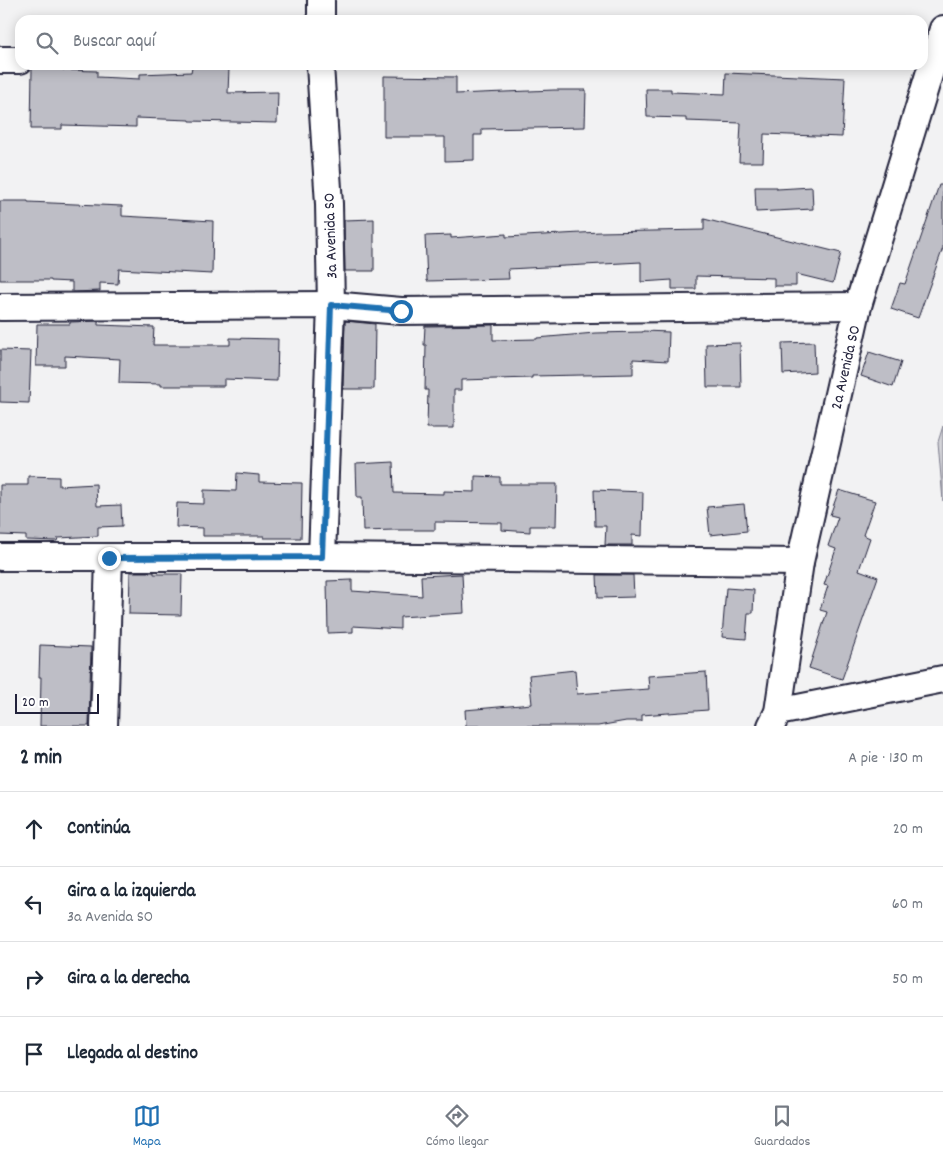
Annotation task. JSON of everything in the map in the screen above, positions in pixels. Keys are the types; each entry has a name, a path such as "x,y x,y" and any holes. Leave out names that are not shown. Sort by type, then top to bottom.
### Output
{"street":[{"path":"321,0 321,15"},
{"name":"2a Avenida SO","path":"928,61 943,29"},
{"path":"0,60 15,60"},
{"name":"3a Avenida SO","path":"320,70 329,204 331,305 322,557"},
{"name":"2a Avenida SO","path":"775,719 800,562 858,306 925,70"},
{"path":"0,307 331,305 401,311 858,306"},
{"path":"0,557 322,557 800,562"},
{"path":"104,726 109,558"},
{"path":"775,719 943,679"}],"shaded area":[{"path":"943,426 943,501 938,442"}],"building":[{"path":"32,70 97,71 97,77 140,79 140,74 191,72 191,70 229,70 228,93 278,92 277,123 136,118 136,127 62,125 62,129 31,129"},
{"path":"726,73 845,78 842,137 764,134 763,162 739,162 741,123 686,121 686,118 647,117 646,89 671,89 671,92 725,94"},
{"path":"384,76 456,77 456,94 586,90 585,127 482,129 482,135 474,135 474,160 445,161 445,137 384,137"},
{"path":"939,185 943,185 943,248 918,318 891,309 900,283 905,284"},
{"path":"755,187 777,187 777,189 812,187 813,209 756,212"},
{"path":"0,201 122,206 122,216 213,221 212,274 119,269 118,284 100,283 100,291 72,292 72,282 0,280"},
{"path":"374,219 374,271 345,271 344,220"},
{"path":"704,219 841,253 833,283 796,274 796,286 774,286 774,278 696,276 696,289 672,289 672,280 641,282 641,262 508,269 509,279 427,281 425,236 451,235 451,238 506,234 506,237 600,232 704,230"},
{"path":"98,321 98,325 154,327 153,345 230,345 230,338 278,339 277,381 224,379 224,386 161,386 161,384 119,383 120,359 65,356 65,366 36,366 37,324 70,324 70,322"},
{"path":"345,321 375,324 374,389 343,389"},
{"path":"493,325 493,340 537,339 595,333 669,332 668,361 633,359 633,374 532,376 532,378 461,380 461,390 454,390 454,428 427,428 428,390 425,390 425,326"},
{"path":"814,342 815,372 783,374 782,343"},
{"path":"740,343 741,387 707,387 706,344"},
{"path":"0,350 31,351 29,403 0,402"},
{"path":"869,352 901,362 893,387 861,376"},
{"path":"393,462 394,493 444,494 444,491 475,492 475,476 500,477 500,484 557,484 556,526 530,526 530,532 502,530 502,523 435,522 435,530 363,531 362,497 357,497 356,464"},
{"path":"237,473 259,475 259,482 302,483 301,538 203,536 203,528 176,527 177,503 204,504 204,490 236,491"},
{"path":"28,476 59,477 59,486 96,484 97,506 121,505 122,526 98,527 98,536 58,538 57,541 26,540 26,536 0,535 0,485 28,485"},
{"path":"594,490 643,492 642,536 632,535 632,545 605,545 606,526 595,526"},
{"path":"839,490 875,501 863,535 870,538 859,570 878,577 842,679 809,668 827,612 820,610 828,586 824,585 836,549 828,546 838,517 830,515"},
{"path":"744,504 747,531 710,535 707,507"},
{"path":"130,572 182,574 181,615 129,614"},
{"path":"462,574 464,613 400,617 400,629 353,626 353,632 328,633 327,581 352,580 352,591 422,596 421,576"},
{"path":"597,575 633,575 634,597 598,598"},
{"path":"726,588 754,590 753,613 748,613 746,639 722,637"},
{"path":"40,645 91,647 89,726 40,726"},
{"path":"575,670 577,694 649,689 648,676 706,672 708,710 642,715 642,721 626,721 598,726 466,726 465,710 532,704 529,675"}],"route":[{"path":"109,558 322,557 331,305 401,311"}]}
